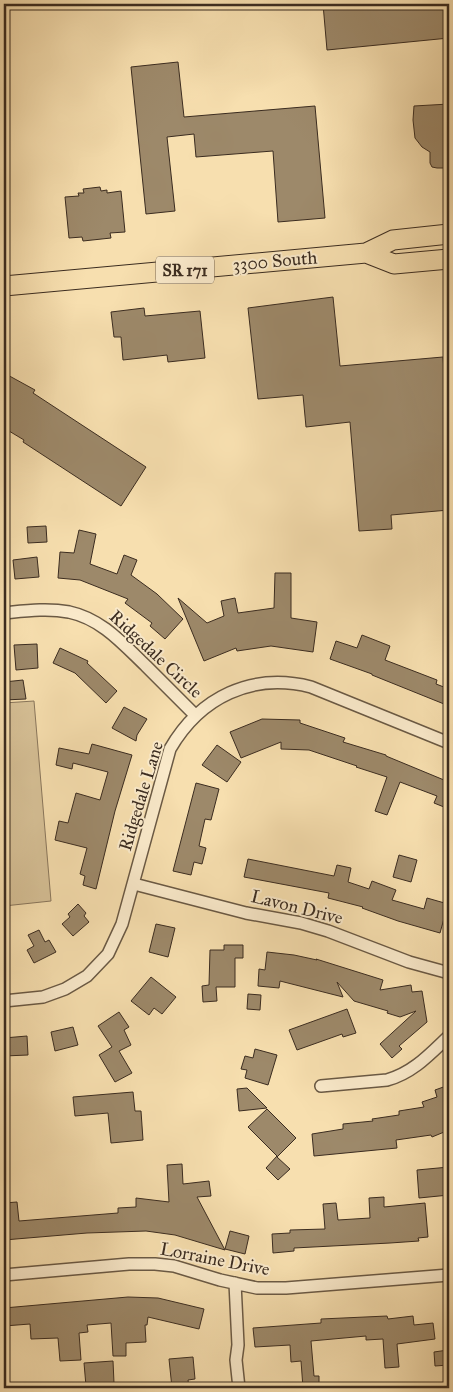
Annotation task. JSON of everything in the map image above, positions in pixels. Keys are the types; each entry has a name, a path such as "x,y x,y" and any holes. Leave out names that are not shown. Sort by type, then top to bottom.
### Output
{"main road":[{"name":"3300 South","path":"4,286 366,253 393,240 449,234"},
{"name":"3300 South","path":"366,253 394,264 449,259"}],"street":[{"name":"Ridgedale Circle","path":"4,613 58,610 94,620 114,634 196,715"},
{"name":"Ridgedale Lane","path":"4,1001 37,998 74,985 96,968 108,954 116,940 134,884 170,748 196,715 216,700 244,687 270,682 290,682 311,687 449,743"},
{"name":"Lavon Drive","path":"134,884 246,913 302,923 409,962 449,973"},
{"path":"321,1086 387,1080 398,1077 418,1065 449,1036"},
{"name":"Lorraine Drive","path":"4,1275 129,1264 155,1264 174,1266 257,1288 286,1288 449,1275"},
{"path":"235,1283 238,1346 236,1360 239,1388"}],"shaded area":[{"path":"34,701 51,901 4,906 4,703"}],"building":[{"path":"323,4 449,4 449,38 327,50"},
{"path":"178,62 184,117 315,106 325,218 278,222 273,151 196,157 194,134 167,137 175,211 146,214 131,67"},
{"path":"449,104 449,161 443,168 432,167 430,152 422,147 415,138 414,106"},
{"path":"100,187 101,191 107,190 107,193 121,191 125,232 110,233 111,238 83,241 82,237 69,238 65,197 79,196 78,193 84,193 83,189"},
{"path":"333,297 340,366 443,357 449,436 449,510 391,515 392,529 359,531 350,422 306,427 303,395 258,399 248,308"},
{"path":"144,308 145,316 200,311 205,358 168,362 167,355 123,360 121,337 114,337 111,312"},
{"path":"4,373 35,390 33,393 146,467 121,506 4,428"},
{"path":"46,526 47,542 28,543 27,527"},
{"path":"79,530 96,534 90,564 117,574 124,555 137,560 131,575 157,594 183,619 165,639 150,626 152,623 125,603 128,599 80,580 58,578 60,552 74,553"},
{"path":"37,557 39,577 15,579 13,560"},
{"path":"275,573 291,573 291,618 317,622 313,652 271,646 237,651 236,648 204,661 178,598 207,623 224,616 221,601 235,598 238,613 274,608"},
{"path":"362,635 390,646 385,660 437,680 436,684 449,689 449,706 330,659 336,641 357,648"},
{"path":"37,644 38,668 16,670 14,645"},
{"path":"60,648 88,661 87,663 117,691 106,703 75,673 53,663"},
{"path":"23,680 26,699 4,700 4,682"},
{"path":"124,707 147,719 137,735 136,741 112,728"},
{"path":"262,719 300,720 300,723 345,738 343,742 386,755 444,780 449,768 449,809 434,803 437,796 400,782 387,815 375,811 387,777 309,750 281,749 281,742 241,758 230,732"},
{"path":"92,744 132,755 115,811 96,889 83,885 85,876 80,874 87,848 55,840 59,821 68,823 76,793 100,800 108,772 73,763 72,769 56,765 59,748 89,754"},
{"path":"217,745 241,762 227,782 202,765"},
{"path":"196,783 219,789 211,820 205,819 199,846 206,848 202,864 194,862 191,875 173,871"},
{"path":"399,855 417,860 411,882 393,877"},
{"path":"248,859 334,876 337,865 351,868 348,882 369,889 372,881 396,890 392,900 424,909 427,898 448,904 440,933 398,921 363,907 328,898 329,893 244,877"},
{"path":"78,904 86,913 84,916 89,922 73,936 62,924 70,917 68,914"},
{"path":"156,924 175,928 168,957 149,952"},
{"path":"39,930 45,942 49,940 56,952 34,963 27,950 34,946 28,935"},
{"path":"224,945 243,945 243,958 235,958 235,987 216,987 217,1001 203,1002 202,986 209,985 210,950 224,950"},
{"path":"267,952 316,959 383,980 380,990 411,985 412,992 422,991 427,1022 399,1046 402,1049 392,1058 380,1044 416,1011 400,1017 387,1013 388,1011 354,1001 337,982 343,997 280,981 279,988 258,986 259,969 265,970"},
{"path":"151,977 176,997 162,1014 154,1008 149,1015 131,1001"},
{"path":"248,994 261,995 260,1010 247,1009"},
{"path":"347,1009 356,1033 343,1037 342,1034 297,1050 289,1030"},
{"path":"119,1012 129,1027 124,1030 131,1045 119,1051 132,1073 115,1082 99,1055 112,1047 98,1026"},
{"path":"73,1027 78,1045 55,1051 51,1032"},
{"path":"27,1036 28,1055 4,1056 4,1038"},
{"path":"255,1049 277,1055 268,1085 245,1078 247,1070 241,1069 245,1056 253,1058"},
{"path":"449,1085 449,1130 432,1137 431,1135 396,1140 397,1148 314,1156 312,1134 343,1129 343,1124 373,1121 372,1119 399,1115 399,1111 424,1107 422,1102 437,1097 435,1090"},
{"path":"247,1088 267,1108 239,1111 237,1089"},
{"path":"133,1092 135,1111 141,1111 143,1140 111,1143 108,1113 75,1116 73,1097"},
{"path":"267,1109 296,1138 277,1157 290,1169 278,1180 266,1168 277,1156 248,1127"},
{"path":"182,1164 183,1184 209,1181 211,1196 197,1197 225,1250 175,1235 146,1231 87,1233 4,1240 4,1203 17,1202 19,1221 118,1213 118,1208 136,1207 136,1198 169,1202 167,1165"},
{"path":"449,1167 449,1195 419,1198 417,1170"},
{"path":"384,1197 384,1207 425,1203 428,1237 418,1238 419,1241 294,1248 294,1251 273,1253 272,1234 290,1233 290,1230 325,1229 323,1204 336,1203 338,1220 370,1218 369,1198"},
{"path":"230,1231 249,1236 245,1254 225,1249"},
{"path":"128,1297 158,1298 204,1309 199,1329 148,1317 147,1325 145,1325 146,1342 126,1343 126,1356 113,1356 111,1323 87,1325 88,1332 79,1333 81,1360 60,1361 58,1338 31,1339 30,1324 4,1326 4,1308"},
{"path":"387,1316 388,1319 413,1316 414,1325 433,1323 435,1339 397,1344 399,1367 385,1368 383,1339 366,1340 366,1336 311,1341 314,1376 319,1376 319,1388 303,1388 301,1361 291,1362 290,1345 255,1347 253,1328 321,1323 321,1319"},
{"path":"448,1350 449,1365 435,1366 434,1352"},
{"path":"193,1357 195,1379 188,1380 189,1388 172,1388 169,1359"},
{"path":"113,1361 114,1383 86,1386 84,1363"}]}
